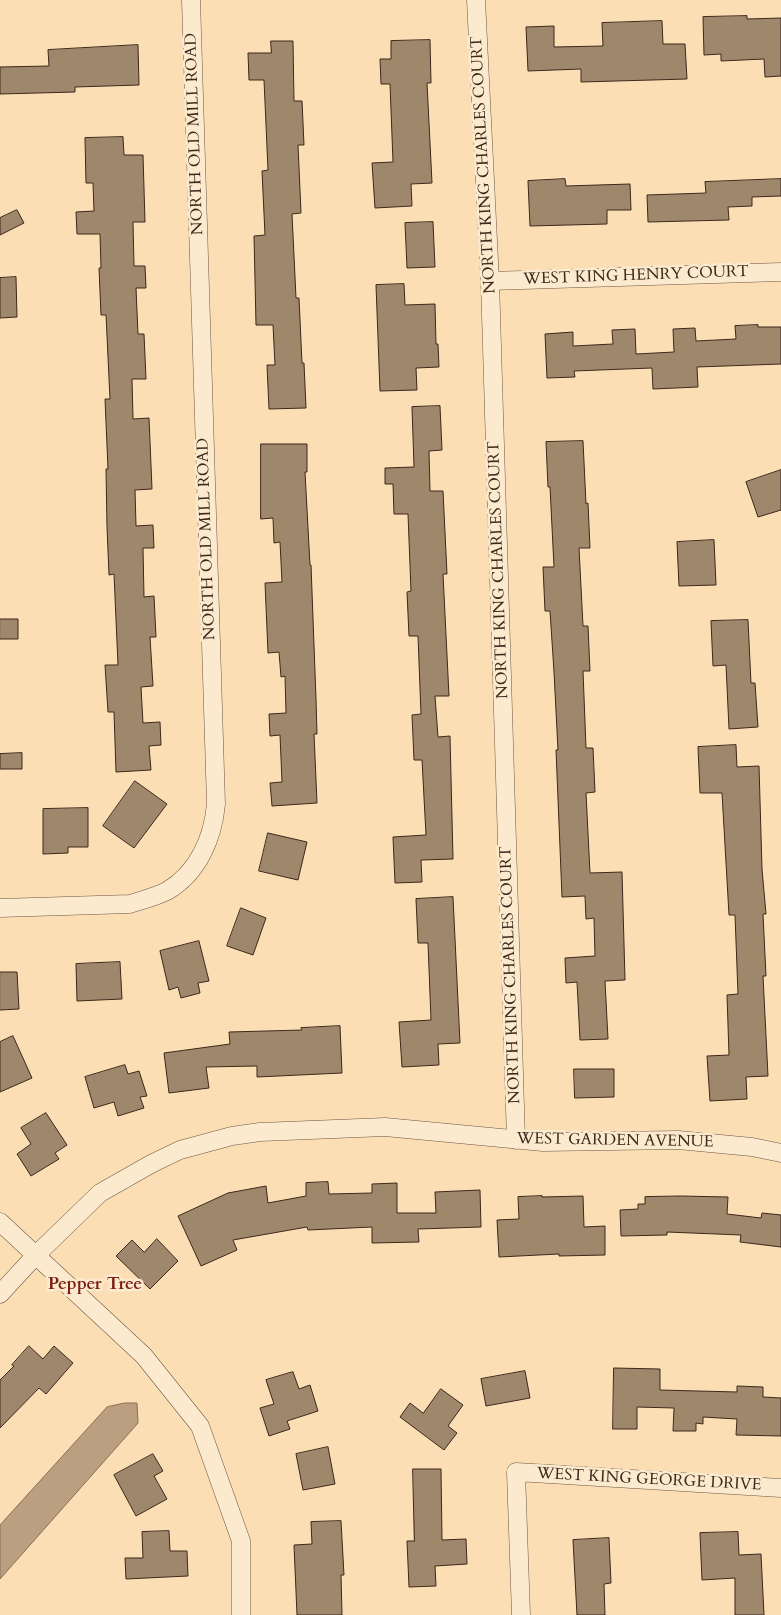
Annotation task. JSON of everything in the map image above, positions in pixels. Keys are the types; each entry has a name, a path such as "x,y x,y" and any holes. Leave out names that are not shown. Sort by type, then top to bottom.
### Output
{"street":[{"name":"NORTH OLD MILL ROAD","path":"0,908 130,904 166,892 183,879 202,854 215,820 191,0"},
{"name":"NORTH KING CHARLES COURT","path":"476,0 490,281 516,1140"},
{"name":"WEST KING HENRY COURT","path":"490,281 781,272"},
{"name":"WEST GARDEN AVENUE","path":"0,1294 35,1256 100,1193 180,1150 214,1140 260,1132 358,1128 417,1129 542,1142 678,1140 752,1147 781,1153"},
{"path":"0,1222 144,1356 200,1426 241,1541 241,1615"},
{"name":"WEST KING GEORGE DRIVE","path":"521,1615 516,1472 781,1488"}],"shaded area":[{"path":"125,1403 137,1403 138,1423 0,1579 0,1525 107,1407"}],"building":[{"path":"747,16 747,19 781,18 781,76 765,77 764,59 721,61 721,54 704,55 703,17"},
{"path":"662,21 663,44 685,44 687,79 581,82 581,69 528,71 526,27 554,26 554,47 603,46 602,23"},
{"path":"430,40 431,83 427,83 432,183 411,184 412,206 375,208 372,163 393,162 390,84 381,84 380,59 391,59 391,41"},
{"path":"271,41 293,41 294,101 302,101 304,145 298,145 301,213 292,214 296,298 299,298 306,408 269,409 267,365 275,365 273,325 256,325 254,236 265,235 262,171 268,170 264,80 249,80 248,53 271,53"},
{"path":"138,45 139,85 75,87 75,92 0,94 0,67 49,66 48,50"},
{"path":"123,137 124,155 143,155 145,222 133,222 134,266 145,266 146,288 136,288 138,334 144,334 146,379 132,379 133,419 149,418 152,489 135,490 136,526 153,525 154,548 143,548 144,597 154,596 156,637 150,637 153,686 141,687 143,723 160,722 161,745 149,746 151,770 116,772 114,712 108,712 105,665 118,665 114,574 109,575 107,527 106,469 108,469 105,399 110,399 106,315 101,315 100,234 77,234 76,212 94,211 93,183 86,183 85,138"},
{"path":"565,179 566,186 630,184 631,210 607,210 607,224 530,226 528,181"},
{"path":"781,179 781,196 752,197 752,206 728,207 729,220 648,222 647,195 706,193 705,182"},
{"path":"17,210 24,223 0,235 0,218"},
{"path":"433,222 435,267 407,268 405,223"},
{"path":"16,277 17,317 0,318 0,278"},
{"path":"404,284 405,305 435,304 436,344 438,344 439,367 416,368 417,390 380,391 376,285"},
{"path":"758,325 758,327 781,327 781,364 697,367 698,387 653,389 652,368 574,371 575,377 547,378 545,334 573,332 573,346 613,344 612,330 635,329 636,354 674,352 673,329 695,328 696,341 736,339 735,326"},
{"path":"440,406 442,450 429,451 430,491 443,491 447,574 443,574 449,696 435,696 438,737 450,736 453,859 421,860 422,882 395,883 393,837 426,835 422,760 414,760 412,715 421,714 418,636 409,636 407,592 411,591 408,514 394,514 393,484 385,484 385,468 414,467 412,407"},
{"path":"583,441 590,548 579,548 583,626 588,626 590,671 583,671 586,748 593,748 595,792 586,793 590,873 622,872 625,980 605,981 608,1039 580,1040 577,982 566,983 565,958 595,956 594,918 586,919 585,896 562,897 554,672 550,611 545,611 543,567 554,567 546,442"},
{"path":"261,444 307,444 307,472 305,472 316,699 317,734 314,734 317,803 272,806 270,783 282,782 280,735 270,736 269,714 286,713 285,676 281,677 279,652 268,653 265,583 282,582 280,542 274,543 273,518 261,519"},
{"path":"781,470 781,510 758,517 746,482"},
{"path":"714,540 716,585 679,586 677,542"},
{"path":"0,619 18,619 18,639 0,639"},
{"path":"748,620 751,683 755,683 758,727 729,729 726,665 713,666 711,621"},
{"path":"736,745 737,767 759,766 762,869 766,914 763,914 766,976 763,976 768,1076 746,1077 747,1099 710,1101 707,1056 729,1055 727,995 738,994 735,915 729,915 722,793 700,793 698,747"},
{"path":"22,753 22,769 0,769 0,754"},
{"path":"135,781 167,804 134,848 103,826"},
{"path":"88,808 88,847 68,847 68,853 43,854 43,809"},
{"path":"268,833 307,842 298,880 259,871"},
{"path":"453,897 460,1043 438,1044 439,1065 402,1067 399,1022 431,1020 428,943 418,943 416,899"},
{"path":"241,908 266,918 253,955 227,946"},
{"path":"199,941 209,981 198,983 200,993 181,998 178,987 169,990 160,951"},
{"path":"120,962 122,999 77,1001 76,964"},
{"path":"0,972 17,972 19,1009 0,1010"},
{"path":"340,1026 342,1073 257,1077 257,1066 206,1067 209,1088 169,1093 164,1053 230,1044 229,1032 302,1030 301,1028"},
{"path":"13,1036 32,1078 0,1092 0,1042"},
{"path":"125,1065 128,1074 139,1071 147,1096 140,1097 144,1108 118,1116 114,1102 94,1108 85,1077"},
{"path":"574,1069 614,1069 614,1097 575,1098"},
{"path":"46,1113 67,1145 55,1153 59,1159 31,1176 17,1154 31,1144 21,1128"},
{"path":"328,1182 329,1194 372,1193 372,1184 397,1183 397,1213 436,1213 435,1192 480,1190 481,1227 418,1229 419,1242 372,1243 372,1227 308,1230 307,1227 233,1240 237,1250 201,1266 178,1216 228,1193 266,1186 268,1203 306,1196 306,1183"},
{"path":"583,1196 584,1227 605,1226 605,1255 559,1256 559,1254 499,1257 497,1220 519,1219 518,1197"},
{"path":"645,1197 728,1197 727,1214 761,1218 762,1213 781,1215 781,1247 740,1242 741,1235 667,1232 667,1235 621,1236 620,1210 638,1209 638,1204 645,1204"},
{"path":"157,1239 178,1261 150,1289 116,1256 132,1240 144,1252"},
{"path":"29,1346 43,1359 54,1346 73,1363 46,1394 39,1388 0,1428 0,1380 14,1366 12,1365"},
{"path":"614,1368 660,1369 660,1390 737,1392 737,1386 763,1387 763,1397 781,1398 781,1436 736,1435 737,1419 703,1417 703,1424 696,1423 696,1431 673,1431 674,1408 637,1407 637,1429 613,1429"},
{"path":"525,1371 530,1398 486,1406 481,1379"},
{"path":"293,1372 299,1389 310,1385 318,1411 287,1421 290,1429 269,1436 260,1408 274,1404 266,1380"},
{"path":"441,1389 463,1405 448,1426 457,1433 444,1450 400,1417 410,1403 423,1413"},
{"path":"328,1447 335,1484 303,1490 296,1454"},
{"path":"153,1454 163,1471 154,1476 167,1499 136,1516 114,1475"},
{"path":"413,1469 441,1469 442,1540 466,1539 467,1564 435,1566 436,1586 409,1587 407,1541 414,1541"},
{"path":"341,1521 344,1575 341,1575 342,1615 297,1615 294,1545 312,1544 311,1522"},
{"path":"169,1531 170,1551 187,1551 188,1576 126,1579 125,1558 143,1558 142,1532"},
{"path":"738,1532 739,1555 761,1554 764,1615 735,1615 735,1578 702,1580 700,1533"},
{"path":"609,1538 611,1583 604,1584 605,1615 577,1615 573,1540"}],"district":[{"name":"Pepper Tree","path":"95,1285"}]}
